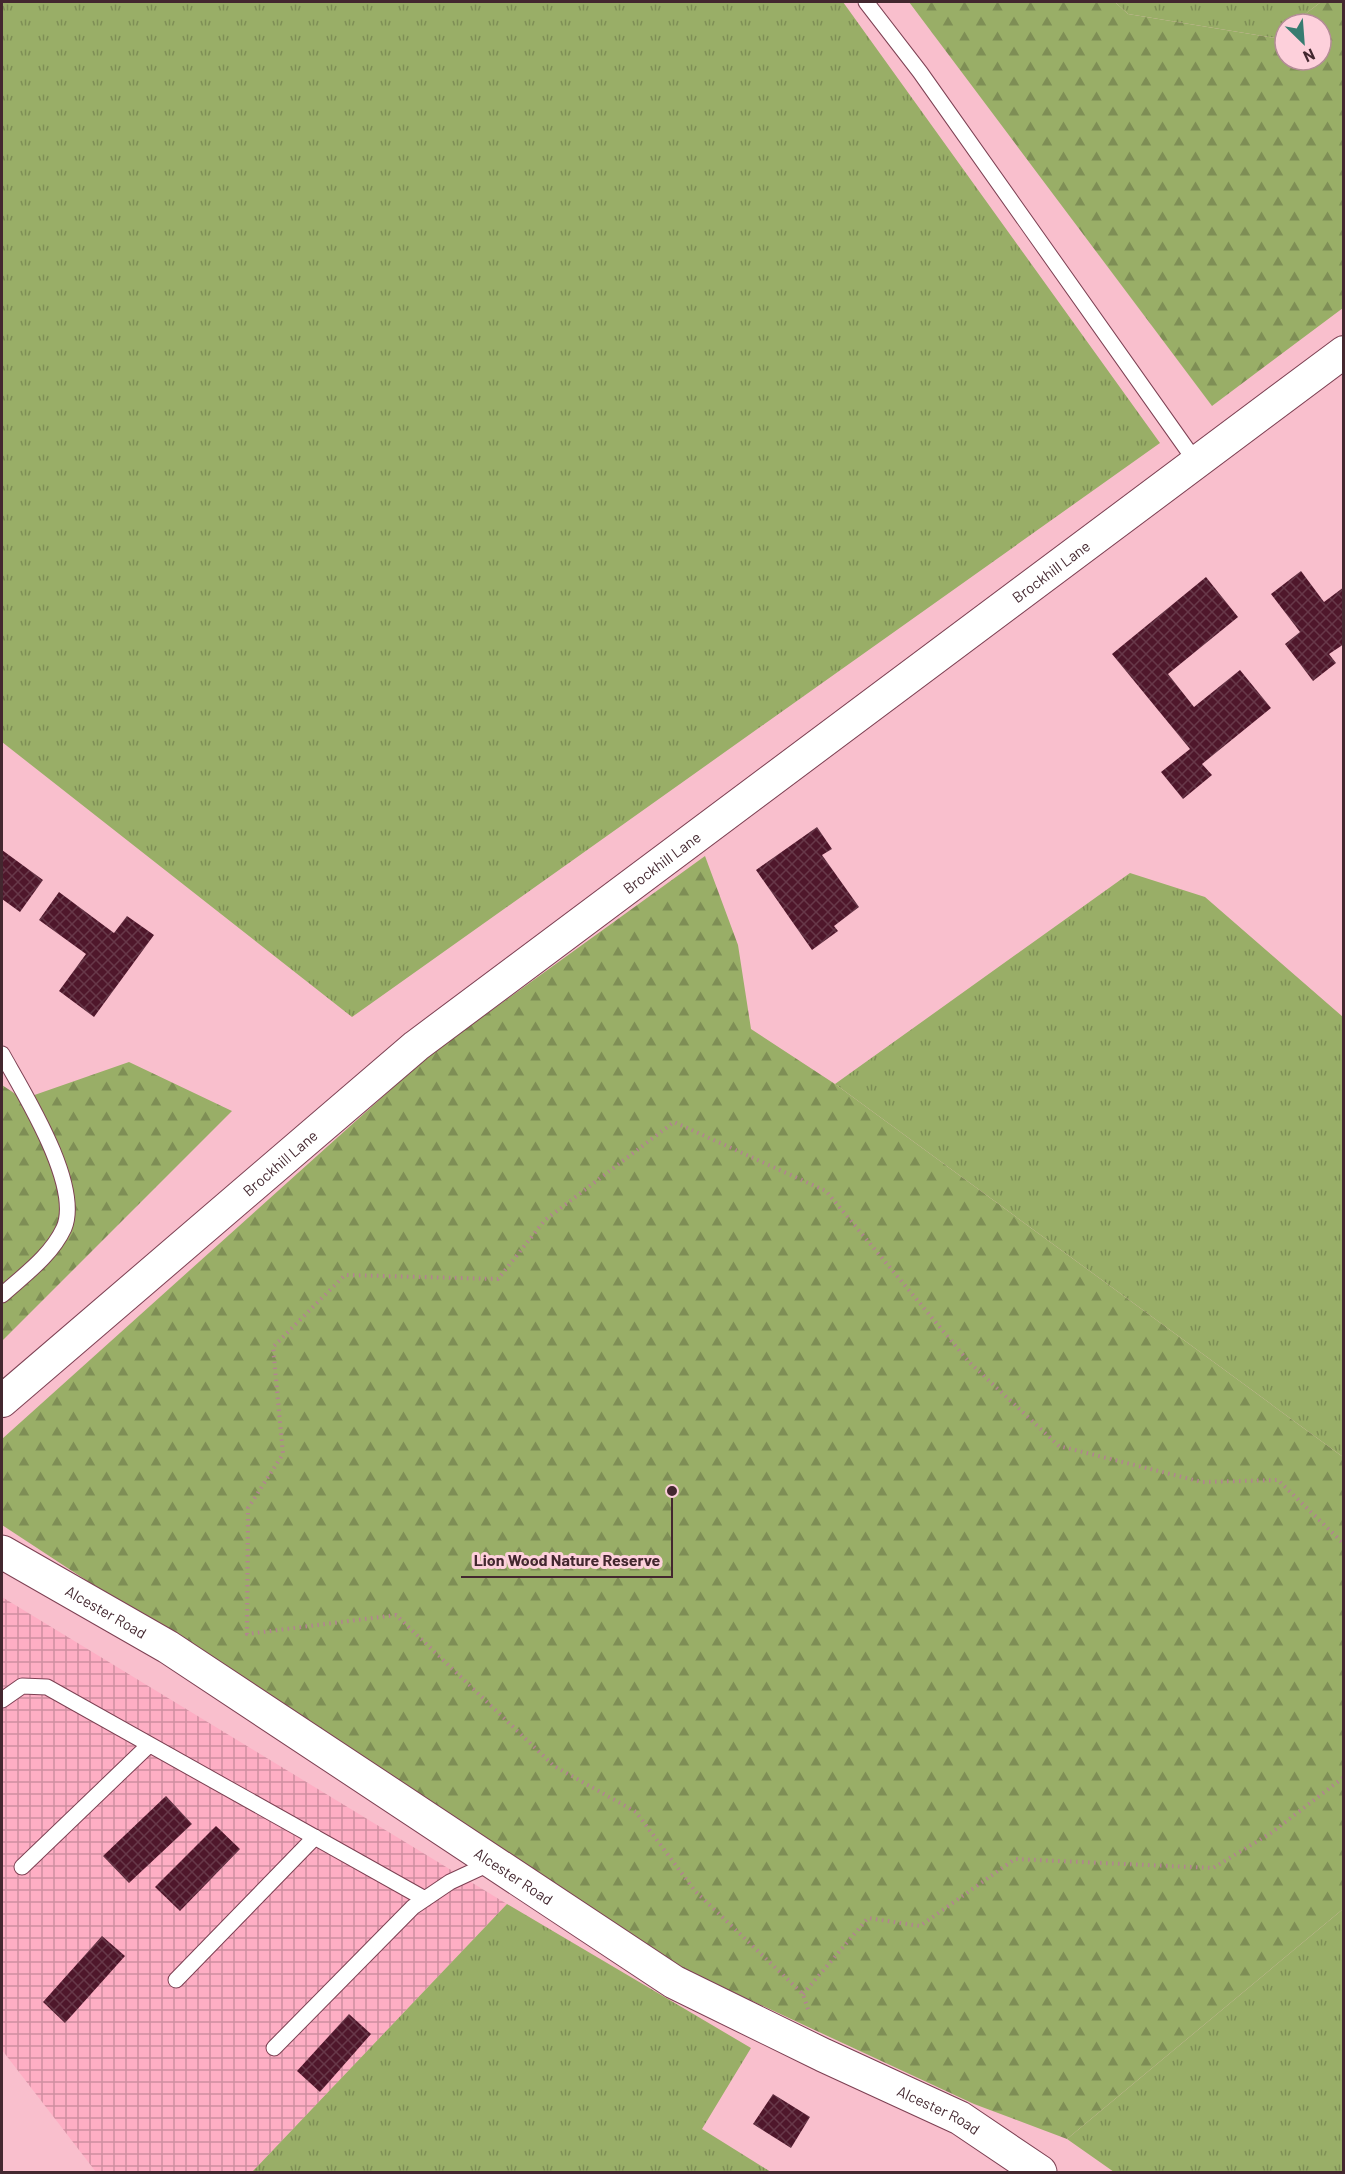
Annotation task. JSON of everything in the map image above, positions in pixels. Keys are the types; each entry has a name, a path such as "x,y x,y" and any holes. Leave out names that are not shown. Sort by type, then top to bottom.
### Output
{"street":[{"name":"Brockhill Lane","path":"2,1401 416,1046 1344,352"},
{"name":"Alcester Road","path":"2,1552 168,1647 674,1982 823,2055 960,2118 1040,2172"}],"lane":[{"path":"866,2 920,72 1196,462"},
{"path":"2,1054 44,1131 67,1191 65,1226 50,1251 2,1295"},
{"path":"2,1700 22,1686 46,1687 425,1899"},
{"path":"22,1867 149,1744"},
{"path":"176,1980 315,1838"},
{"path":"274,2048 413,1907 450,1882 493,1862"}],"path":[{"path":"1344,1544 1278,1480 1202,1482 1059,1446 969,1362 826,1191 674,1122 545,1220 498,1279 345,1275 273,1347 283,1454 248,1508 247,1634 396,1616 554,1766 636,1812 695,1891 804,1994 868,1918 920,1926 1014,1859 1213,1868 1271,1833 1344,1777"}],"shaded area":[{"path":"2,1597 507,1904 252,2172 96,2172 2,2050"}],"green space":[{"path":"2,2 843,2 1160,443 352,1017 2,742"},
{"path":"909,2 1115,2 1128,14 1273,38 1273,72 1333,72 1333,12 1308,12 1321,2 1343,2 1343,308 1212,406"},
{"path":"1115,2 1321,2 1308,12 1273,12 1273,38 1128,14"},
{"path":"705,856 738,945 751,1029 835,1084 1343,1457 1343,1909 1067,2139 974,2104 666,1961 2,1525 2,1439 427,1057"},
{"path":"1130,873 1205,897 1343,1017 1343,1457 835,1084"},
{"path":"129,1062 232,1111 2,1341 2,1085 23,1099"},
{"path":"507,1904 751,2048 702,2129 771,2172 252,2172"},
{"path":"1343,1909 1343,2172 1114,2172 1067,2139"}],"building":[{"path":"1301,571 1324,602 1344,587 1344,644 1329,654 1336,663 1313,681 1285,644 1300,632 1271,594"},
{"path":"1206,577 1238,617 1168,674 1194,707 1240,670 1271,708 1202,764 1212,775 1183,799 1161,772 1190,749 1112,654"},
{"path":"817,827 832,849 822,855 859,907 834,926 838,931 812,950 756,870"},
{"path":"2,850 43,880 20,912 2,899"},
{"path":"59,892 114,933 127,916 154,935 94,1017 59,991 86,954 39,920"},
{"path":"166,1796 192,1824 129,1883 103,1856"},
{"path":"216,1826 240,1849 180,1911 155,1887"},
{"path":"102,1936 125,1956 65,2023 43,2002"},
{"path":"349,2014 371,2034 320,2092 297,2071"},
{"path":"773,2094 810,2117 791,2148 753,2124"}],"place":[{"name":"Lion Wood Nature Reserve","path":"672,1491"}]}
